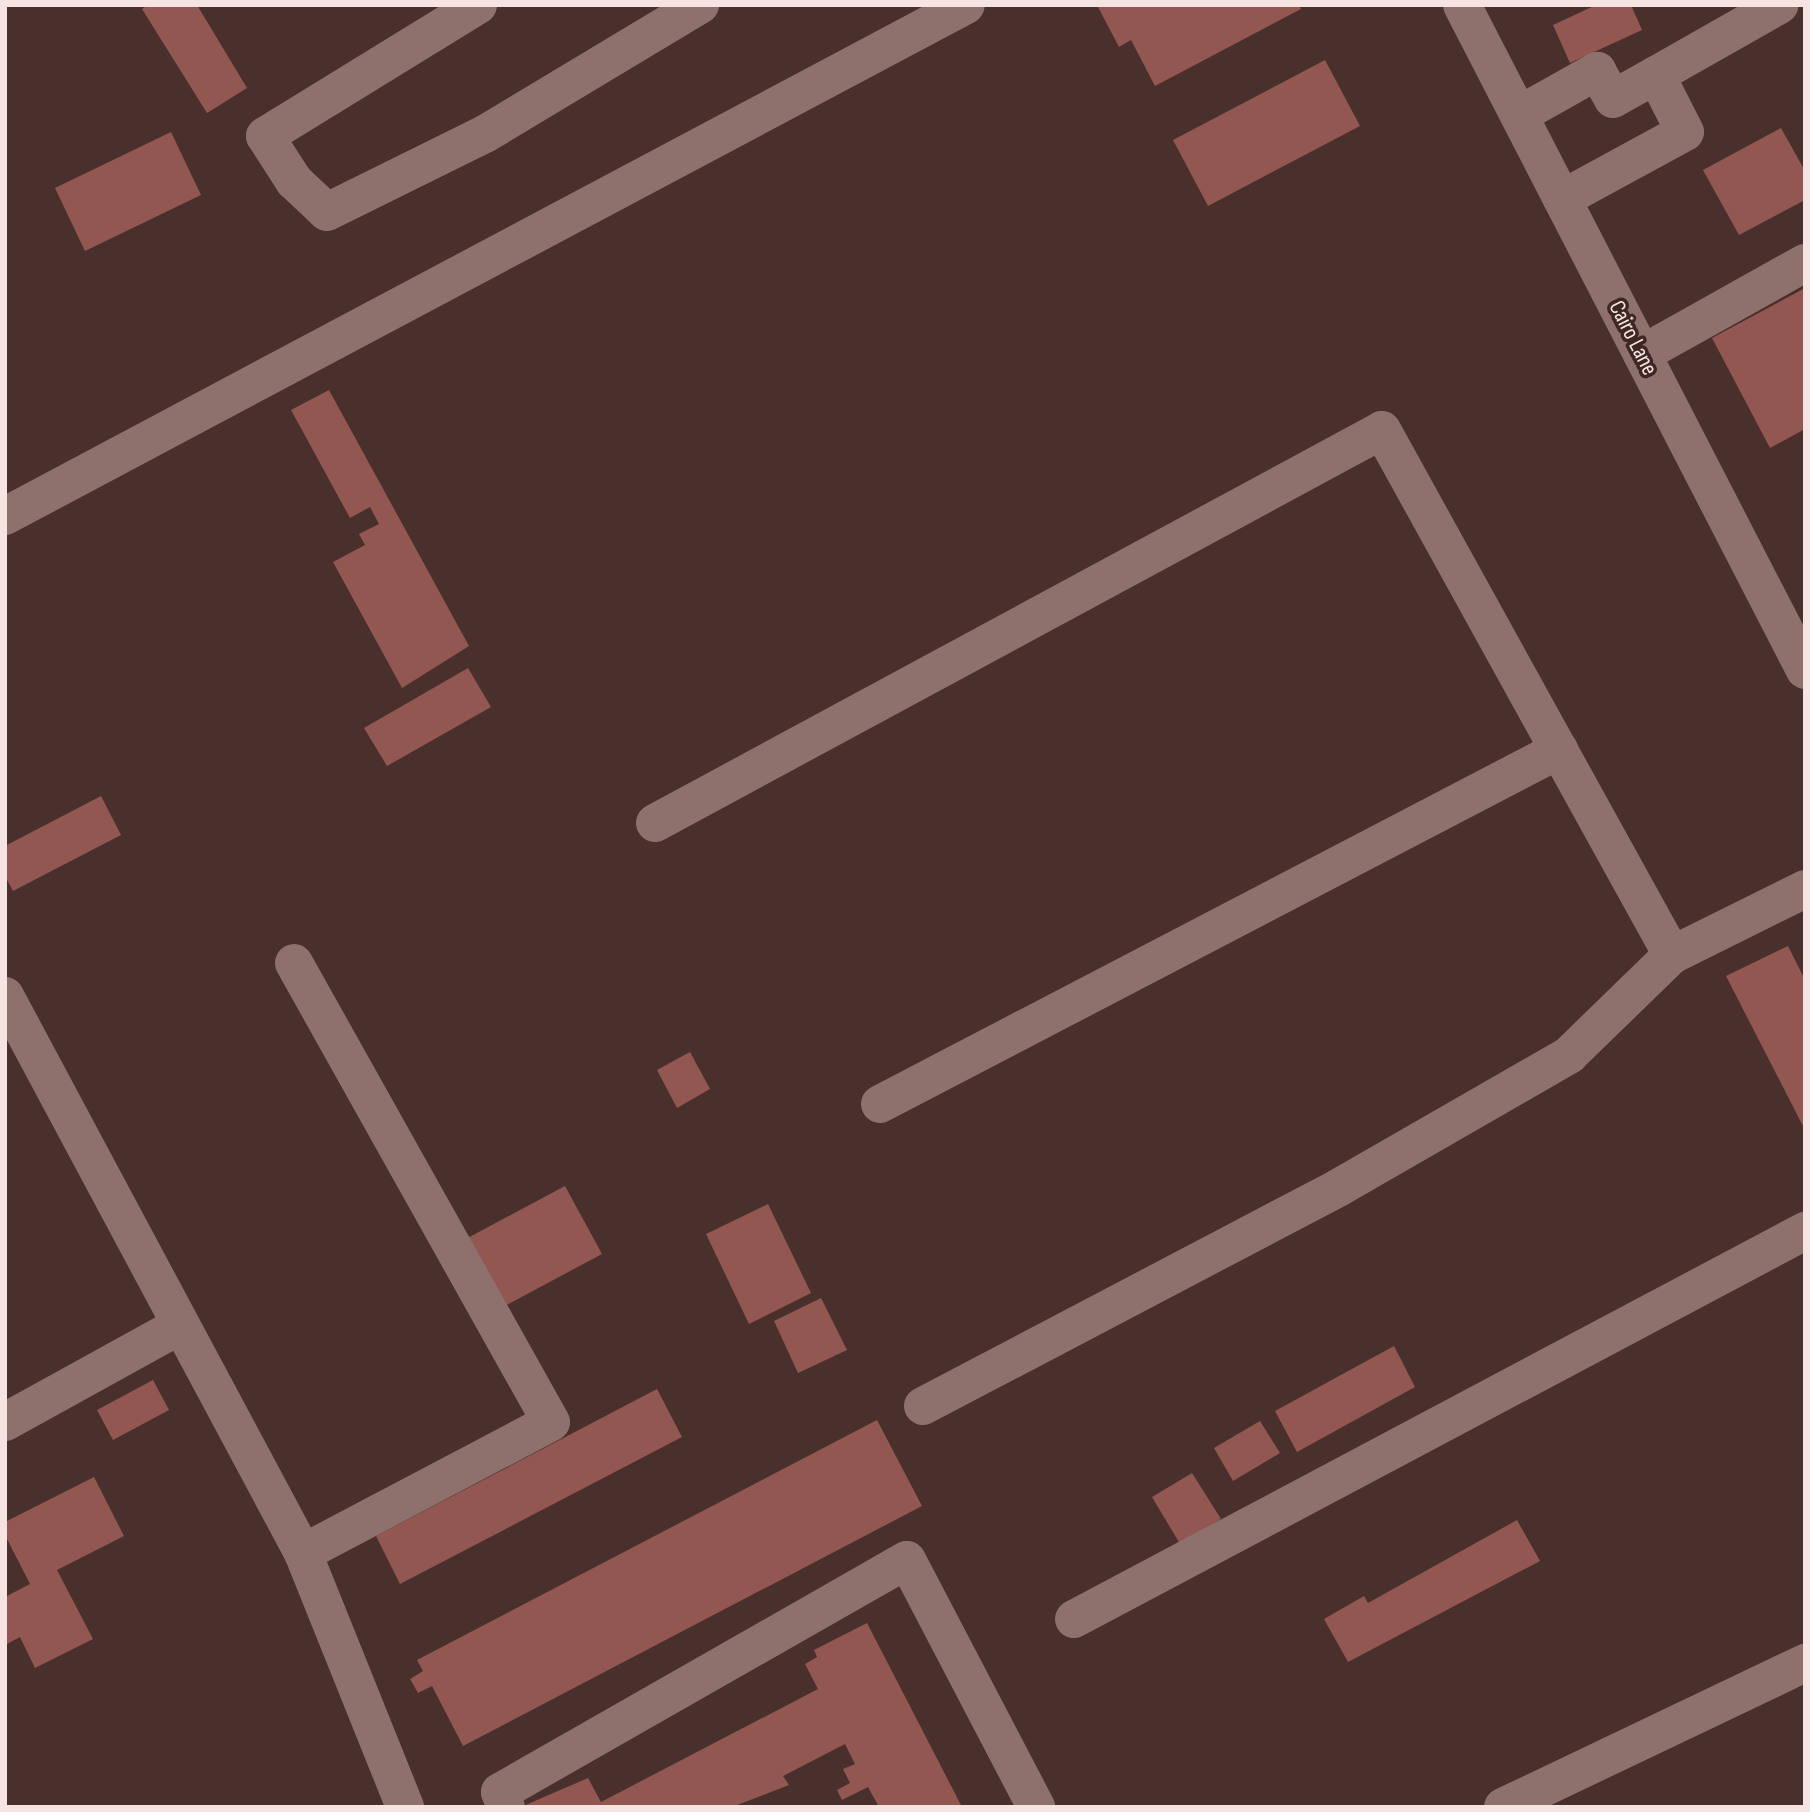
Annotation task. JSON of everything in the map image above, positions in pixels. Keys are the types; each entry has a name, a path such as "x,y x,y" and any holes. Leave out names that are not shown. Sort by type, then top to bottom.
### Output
{"street":[{"path":"478,5 265,136 294,181 327,212 485,134 700,5"},
{"path":"5,516 966,5"},
{"path":"1519,115 1597,71 1613,99 1779,5"},
{"name":"Cairo Lane","path":"1462,6 1805,670"},
{"path":"1562,199 1685,132 1656,75"},
{"path":"1642,354 1805,263"},
{"path":"655,823 1382,430 1672,955"},
{"path":"880,1104 1559,750"},
{"path":"923,1406 1338,1188 1569,1055 1672,955 1805,889"},
{"path":"294,962 551,1422 303,1553"},
{"path":"5,996 179,1326 303,1553 405,1807"},
{"path":"1074,1619 1805,1231"},
{"path":"5,1422 179,1326"},
{"path":"506,1807 500,1791 907,1560 1036,1807"},
{"path":"1503,1807 1805,1663"}],"building":[{"path":"148,5 197,5 247,88 207,113 142,9"},
{"path":"1097,5 1299,5 1301,9 1155,86 1131,40 1119,47"},
{"path":"1596,5 1631,5 1642,30 1570,63 1553,25"},
{"path":"1325,60 1360,126 1208,206 1173,140"},
{"path":"1781,128 1805,171 1805,200 1739,235 1703,170"},
{"path":"171,132 201,195 85,251 55,188"},
{"path":"1805,288 1805,429 1770,448 1712,338"},
{"path":"329,390 469,646 402,688 333,562 365,545 359,534 379,524 370,507 350,518 291,410"},
{"path":"468,668 491,707 387,766 364,728"},
{"path":"101,796 121,835 13,891 5,876 5,846"},
{"path":"1788,946 1805,980 1805,1130 1726,976"},
{"path":"690,1052 710,1089 677,1108 657,1070"},
{"path":"565,1186 602,1254 499,1309 462,1241"},
{"path":"768,1204 811,1293 749,1324 706,1234"},
{"path":"821,1298 847,1350 798,1373 774,1321"},
{"path":"1394,1346 1415,1387 1297,1452 1275,1411"},
{"path":"153,1380 169,1410 113,1440 97,1410"},
{"path":"657,1389 682,1437 400,1584 376,1536"},
{"path":"877,1420 922,1506 463,1746 432,1686 418,1693 410,1679 423,1671 417,1660"},
{"path":"1260,1421 1280,1453 1233,1481 1214,1448"},
{"path":"1192,1473 1221,1519 1180,1544 1152,1497"},
{"path":"94,1477 124,1536 57,1570 93,1639 35,1668 20,1637 5,1645 5,1597 30,1584 5,1535 5,1522"},
{"path":"1517,1520 1540,1561 1348,1662 1324,1619 1364,1596 1368,1603"},
{"path":"867,1623 962,1807 879,1807 868,1787 842,1800 837,1790 850,1783 843,1769 855,1764 845,1744 783,1776 789,1785 732,1807 521,1807 588,1778 601,1802 818,1689 805,1664 817,1657 814,1650"}]}
